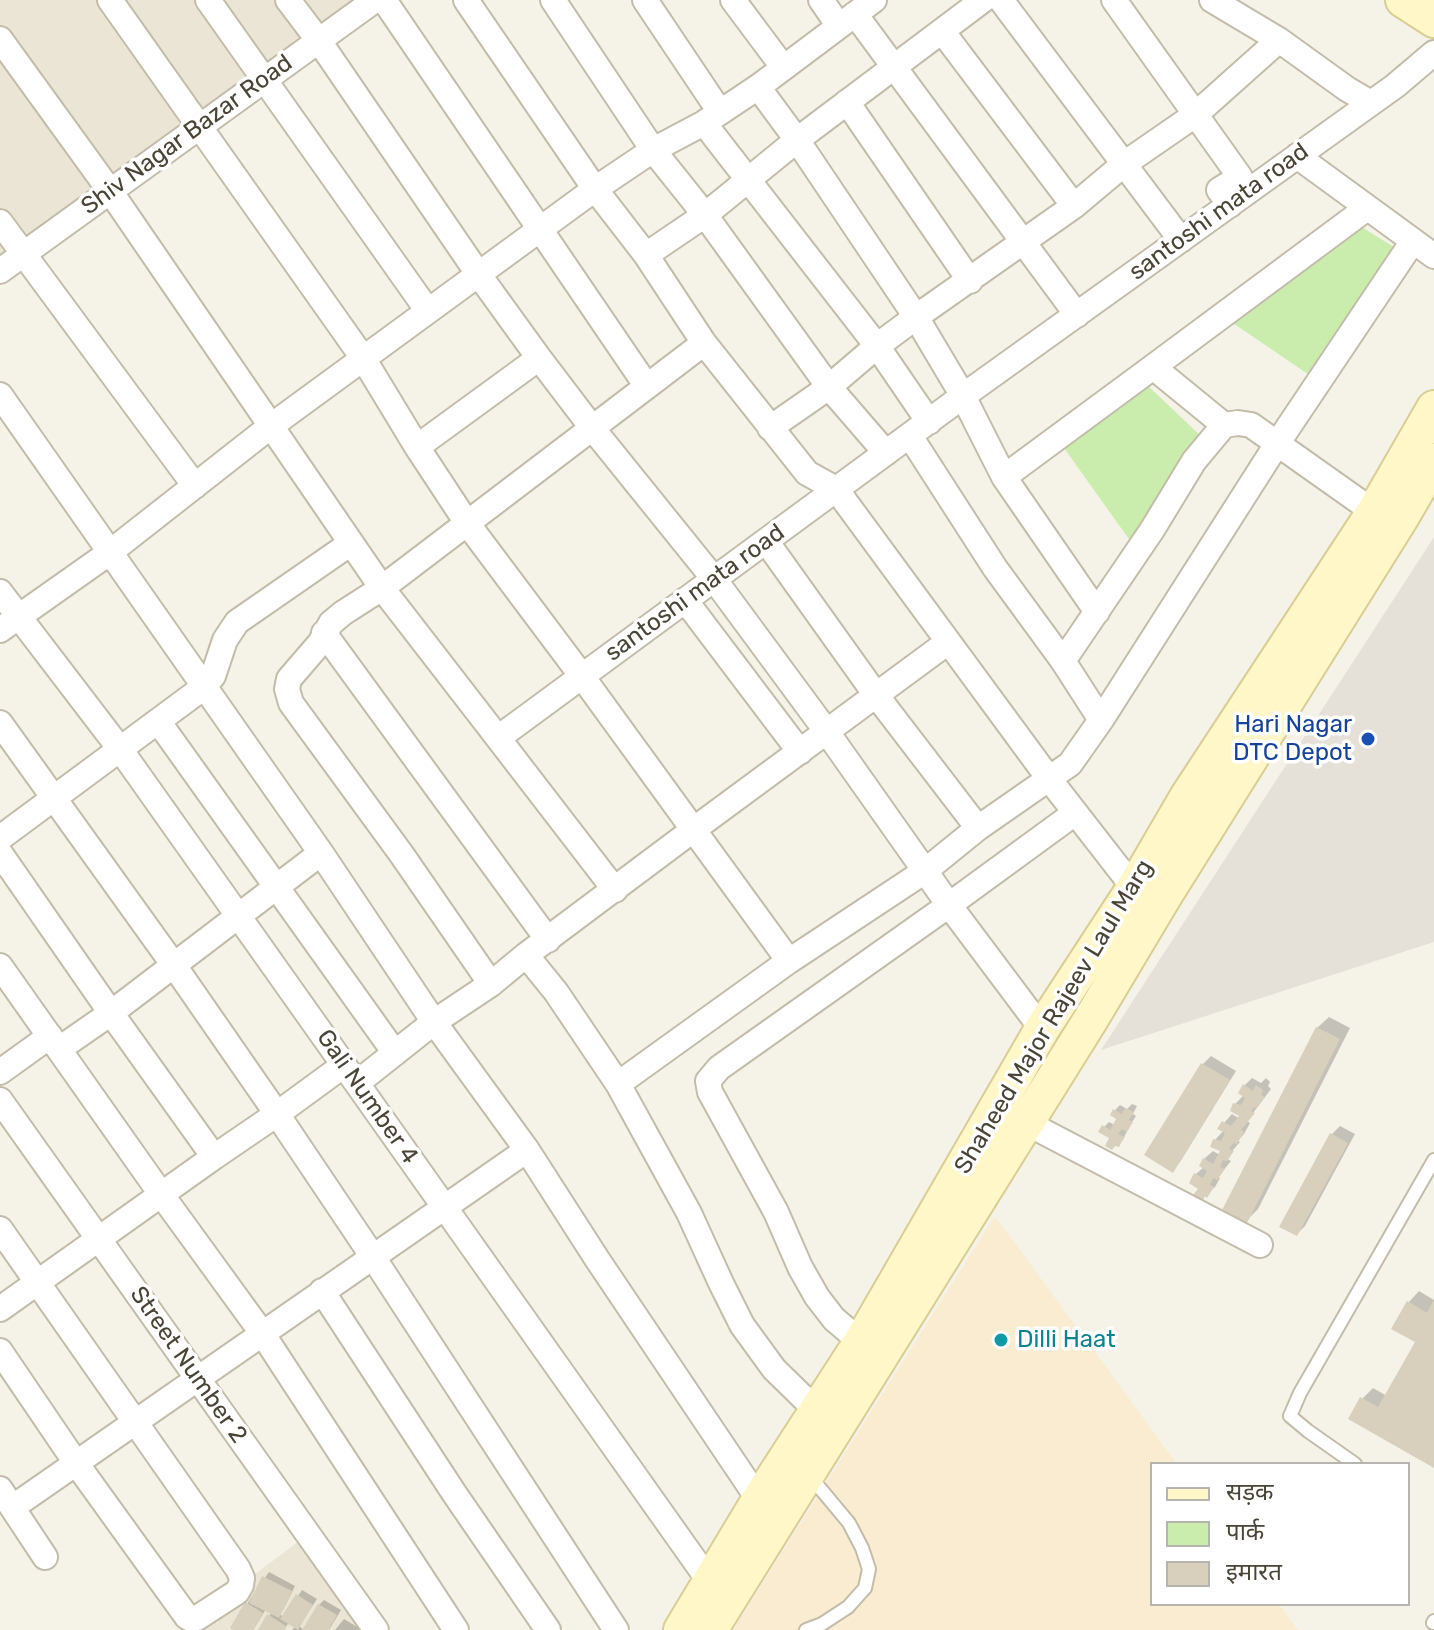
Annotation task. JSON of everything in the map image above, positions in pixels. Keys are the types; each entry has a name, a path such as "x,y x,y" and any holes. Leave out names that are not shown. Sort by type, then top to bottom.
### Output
{"street":[{"path":"110,0 363,358 467,523 789,961"},
{"path":"208,0 428,311"},
{"path":"288,0 539,358 714,579 1042,1029"},
{"name":"Shiv Nagar Bazar Road","path":"0,271 375,0"},
{"path":"384,0 646,385"},
{"path":"466,0 595,189 646,255 704,343 807,473 836,489 1050,780 1134,888"},
{"path":"553,0 653,150 705,215 829,387 886,453"},
{"path":"645,0 748,180 877,346 995,568 1063,661 1101,720"},
{"path":"733,0 783,67"},
{"path":"821,0 856,13 1077,315"},
{"path":"646,255 705,215 797,140 983,0"},
{"path":"1001,0 1181,240"},
{"path":"1114,0 1240,177 1219,190 1230,205"},
{"path":"1212,0 1279,40 1371,103"},
{"path":"1403,0 1434,20"},
{"path":"9,623 109,553 271,426 595,189 758,87 856,13"},
{"path":"942,31 1074,206"},
{"path":"0,39 110,191 382,588 615,890"},
{"path":"770,428 829,387 916,317 1074,206 1124,164 1195,115 1279,40"},
{"name":"santoshi mata road","path":"498,738 963,396 1395,86 1434,53"},
{"path":"758,87 916,317 963,396 1004,477 1097,612"},
{"path":"847,102 970,281"},
{"path":"1297,156 1434,256"},
{"path":"1004,477 1367,208"},
{"path":"0,222 195,486"},
{"path":"618,1084 789,961 925,871 978,828 1070,764 1413,241"},
{"path":"491,984 291,703 287,689 289,679 313,652 331,623 343,613 382,588 704,343"},
{"path":"417,447 539,358"},
{"path":"1153,367 1224,425"},
{"path":"0,395 321,853 434,1022 527,1150 759,1500"},
{"name":"Shaheed Major Rajeev Laul Marg","path":"681,1630 759,1500 861,1342 1042,1029 1134,888 1187,797 1374,512 1434,408"},
{"path":"1063,661 1152,530 1194,461 1224,425 1251,425 1374,512"},
{"name":"Shaheed Major Rajeev Laul Marg","path":"710,1630 1434,461"},
{"path":"766,541 876,695 978,828"},
{"path":"0,838 204,687 213,676 225,640 237,622 351,543"},
{"name":"Gali Number 4","path":"0,592 9,623 120,749 710,1582"},
{"path":"685,600 800,752"},
{"path":"324,633 548,940"},
{"path":"0,1309 277,1114 395,1053 948,642"},
{"path":"158,721 395,1053"},
{"path":"0,723 277,1114 616,1630"},
{"path":"861,1342 834,1319 817,1297 776,1212 710,1092 708,1081 719,1068 1075,813"},
{"path":"0,853 214,1157"},
{"path":"0,1072 111,1013 321,853"},
{"path":"526,955 556,992 618,1084 689,1213 742,1325 774,1369 818,1412"},
{"path":"0,966 262,1333 456,1630"},
{"name":"Street Number 2","path":"0,1100 376,1630"},
{"path":"1025,1122 1260,1245"},
{"path":"45,1557 6,1498 76,1463 527,1150"},
{"path":"0,1229 238,1569 242,1578 237,1592 197,1618 187,1617 0,1351"},
{"path":"322,1291 548,1630"}],"lane":[{"path":"1352,1462 1290,1416 1300,1393 1434,1160"},
{"path":"806,1630 822,1624 848,1607 865,1588 869,1569 849,1523 807,1473"}],"shaded area":[{"path":"0,0 395,0 0,280"},
{"name":"Hari Nagar DTC Depot","path":"1434,537 1434,942 1101,1050"},
{"name":"Dilli Haat","path":"995,1216 1176,1462 1150,1462 1150,1606 1280,1606 1298,1630 733,1630"},
{"path":"306,1536 371,1630 180,1630"}],"green space":[{"path":"1360,226 1410,257 1321,383 1227,319"},
{"path":"1146,384 1203,438 1136,549 1064,448"}],"building":[{"path":"1316,1027 1340,1039 1247,1223 1222,1210"},
{"path":"1201,1063 1230,1080 1173,1173 1144,1155"},
{"path":"1243,1084 1253,1091 1256,1085 1263,1090 1261,1095 1265,1097 1251,1111 1255,1113 1241,1130 1244,1132 1236,1145 1234,1142 1229,1149 1234,1151 1227,1161 1223,1160 1220,1167 1225,1169 1217,1180 1213,1178 1210,1185 1214,1187 1203,1201 1193,1195 1198,1189 1189,1183 1194,1173 1203,1178 1207,1171 1199,1166 1203,1158 1213,1164 1220,1151 1210,1147 1213,1139 1221,1141 1225,1133 1217,1129 1222,1121 1231,1126 1239,1116 1230,1111 1233,1103 1241,1105 1245,1098 1238,1093"},
{"path":"1125,1108 1134,1112 1129,1120 1133,1122 1127,1132 1122,1129 1118,1134 1124,1137 1119,1147 1115,1146 1112,1150 1105,1146 1109,1138 1098,1132 1102,1125 1110,1130 1116,1119 1110,1115 1113,1109 1122,1114"},
{"path":"1330,1133 1348,1143 1297,1236 1279,1227"},
{"path":"1434,1300 1434,1468 1348,1419 1360,1397 1378,1407 1415,1342 1391,1329 1407,1301 1427,1313"},
{"path":"262,1576 292,1591 279,1618 249,1603"},
{"path":"296,1594 313,1605 298,1630 280,1619"},
{"path":"245,1602 263,1613 253,1630 233,1630 230,1628"},
{"path":"318,1604 337,1615 329,1630 302,1630"},
{"path":"267,1614 286,1626 284,1630 258,1630"}],"place":[{"name":"Hari Nagar DTC Depot","path":"1368,739"},
{"name":"Dilli Haat","path":"1001,1340"}]}
